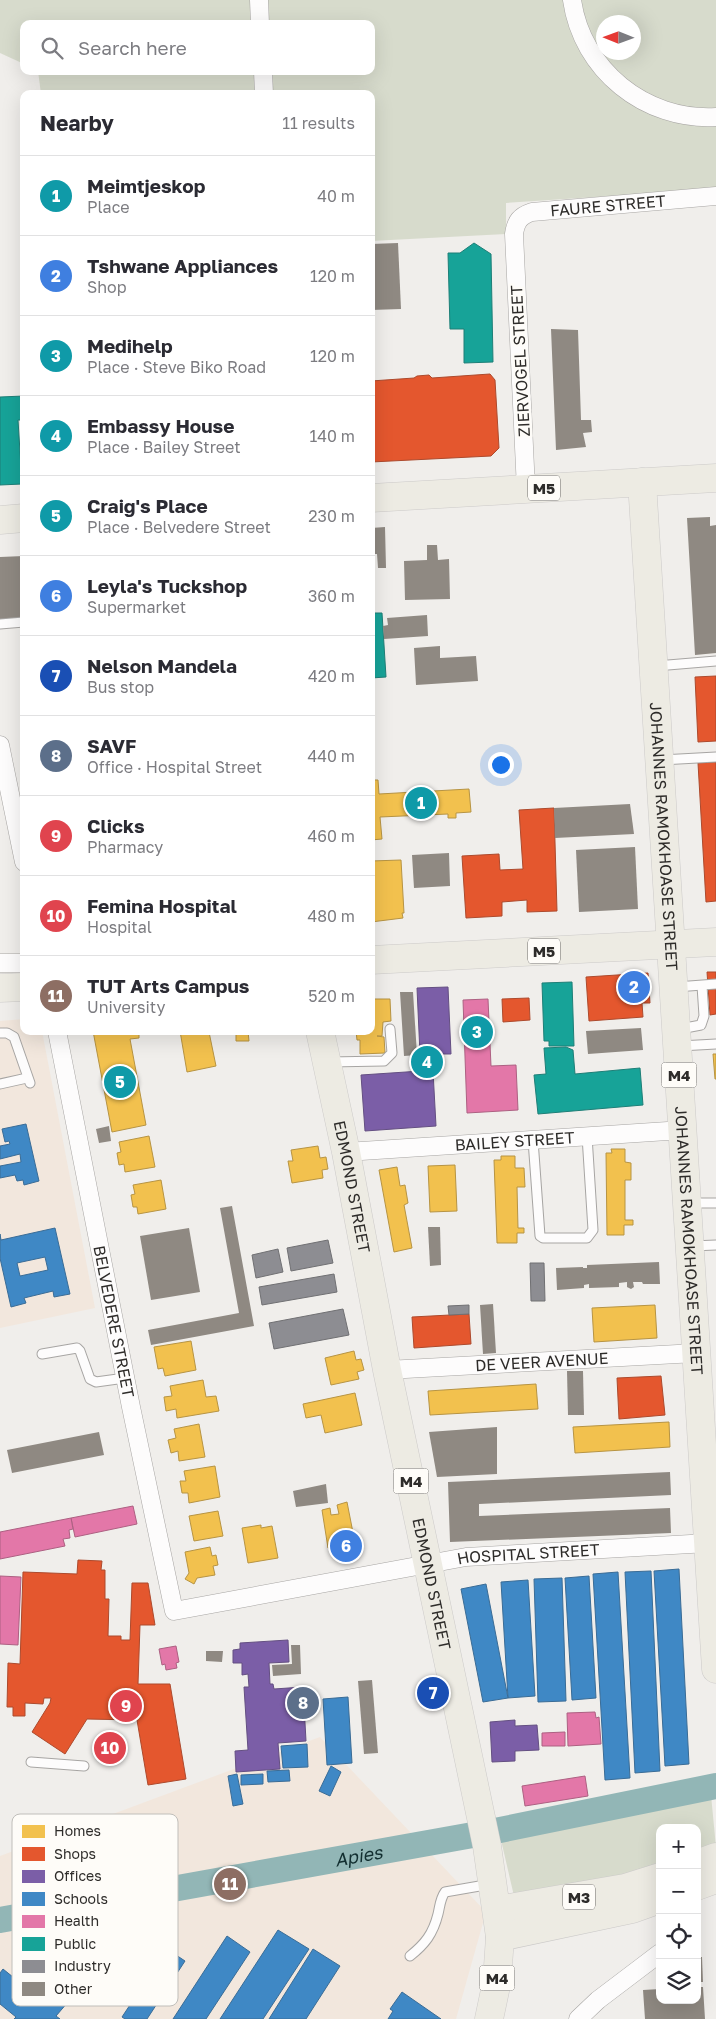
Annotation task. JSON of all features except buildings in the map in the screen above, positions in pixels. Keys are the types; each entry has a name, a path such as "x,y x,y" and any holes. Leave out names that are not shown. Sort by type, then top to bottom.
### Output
{"main road":[{"name":"M5","path":"375,498 716,478"},
{"name":"JOHANNES RAMOKHOASE STREET","path":"642,482 687,1203 703,1246 696,1353 711,1496 708,1543 716,1668"},
{"path":"0,520 20,518"},
{"name":"M5","path":"375,960 716,942"},
{"path":"0,988 20,987"},
{"name":"EDMOND STREET","path":"321,1035 346,1152 387,1370 487,1846 498,1924 496,1981 489,2019"},
{"path":"701,1863 716,1857"},
{"name":"M3","path":"498,1924 656,1877"},
{"path":"701,1885 716,1879"},
{"name":"M3","path":"498,1924 632,1909 656,1900"}],"street":[{"path":"259,0 260,20"},
{"path":"572,0 583,36 608,78 628,93 654,107 679,114 716,117"},
{"path":"263,75 264,90"},
{"name":"FAURE STREET","path":"514,234 522,215 532,212 716,196"},
{"name":"ZIERVOGEL STREET","path":"514,234 526,489"},
{"path":"0,745 4,785 20,847"},
{"path":"0,963 20,963"},
{"name":"BELVEDERE STREET","path":"58,1035 125,1378 174,1611"},
{"name":"BAILEY STREET","path":"346,1152 683,1130"},
{"name":"DE VEER AVENUE","path":"387,1370 696,1353"},
{"name":"HOSPITAL STREET","path":"174,1611 466,1557 708,1543"},
{"path":"578,2019 598,2000 656,1956"}],"lane":[{"path":"0,624 20,622"},
{"path":"653,666 716,660"},
{"path":"659,760 716,757"},
{"path":"674,987 716,984"},
{"path":"677,1038 701,1025 704,1016 702,986"},
{"path":"326,1063 384,1061 392,1053 390,1029"},
{"path":"0,1033 7,1033 14,1037 29,1081 0,1084"},
{"path":"677,1038 716,1044"},
{"path":"533,1140 540,1236 543,1238 587,1238 593,1230 587,1136"},
{"path":"687,1203 716,1203"},
{"path":"42,1354 77,1348 80,1351 90,1379 96,1382 125,1378"},
{"path":"31,1762 84,1766"},
{"path":"410,1956 426,1943 433,1932 442,1897 446,1892 493,1884"}],"shaded area":[{"path":"0,0 716,0 716,189 506,203 506,234 375,241 375,90 40,90 39,75 375,75 375,20 20,20 20,62 0,53"},
{"path":"20,1019 20,1035 43,1035 95,1308 0,1328 0,1021"},
{"path":"320,1737 486,1912 456,2019 0,2019 0,1856 12,1852 12,2006 178,2006 178,1814 113,1814"},
{"path":"711,1795 716,1847 701,1852 701,1824 656,1824 656,1866 615,1880 514,1896 501,1840"}],"waterway":[{"name":"Apies","path":"178,1888 495,1831 716,1786"},
{"name":"Apies","path":"0,1920 12,1918"}],"place":[{"name":"Meimtjeskop","path":"421,803"},
{"name":"Tshwane Appliances","path":"634,987"},
{"name":"Medihelp","path":"477,1032"},
{"name":"Embassy House","path":"427,1062"},
{"name":"Craig's Place","path":"120,1082"},
{"name":"Leyla's Tuckshop","path":"346,1546"},
{"name":"Nelson Mandela","path":"433,1693"},
{"name":"SAVF","path":"303,1703"},
{"name":"Clicks","path":"126,1706"},
{"name":"Femina Hospital","path":"110,1748"},
{"name":"TUT Arts Campus","path":"230,1884"}]}
